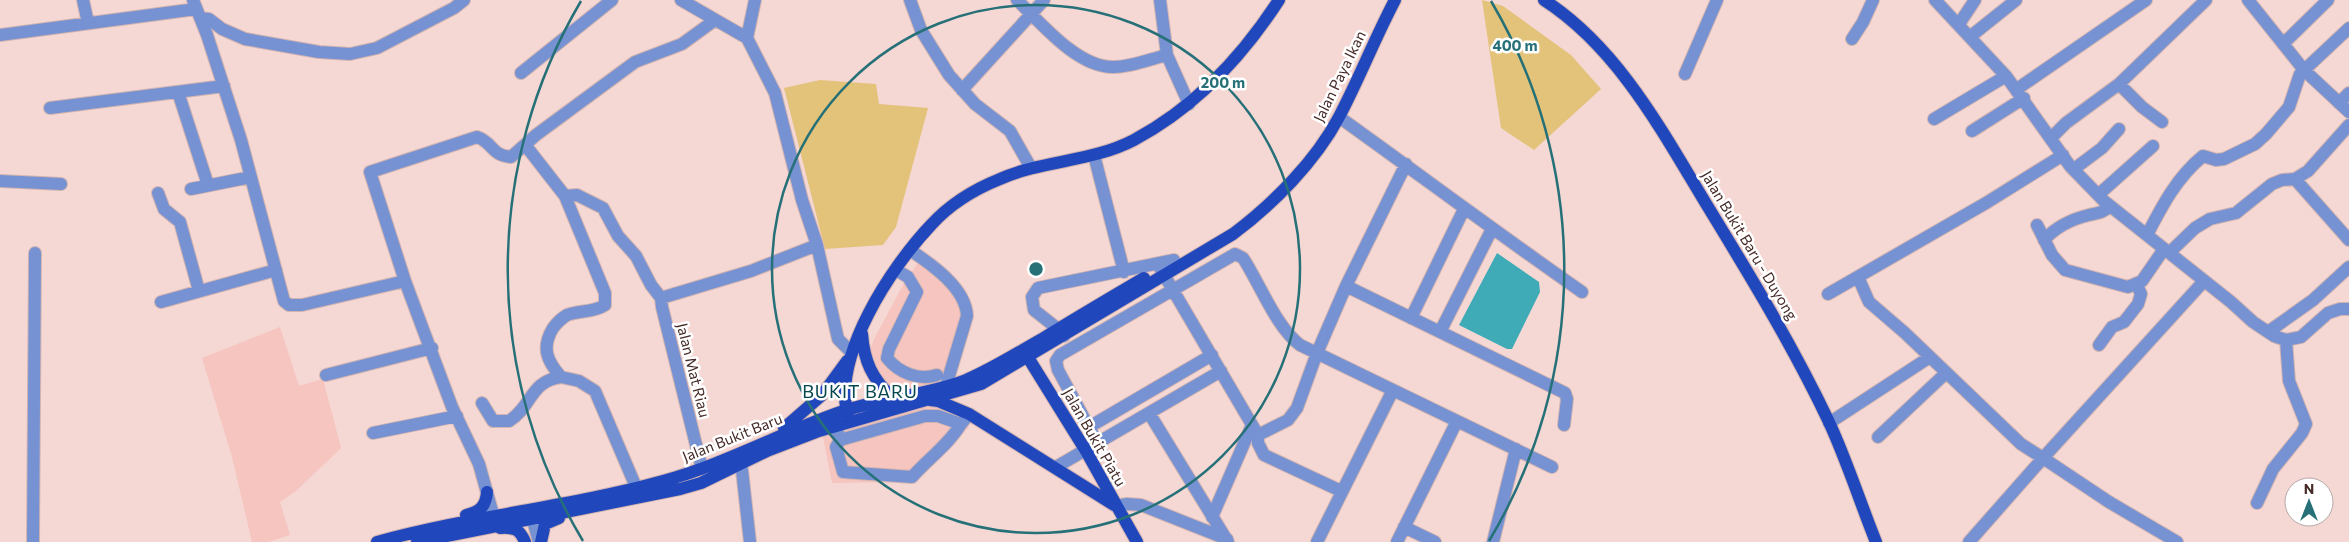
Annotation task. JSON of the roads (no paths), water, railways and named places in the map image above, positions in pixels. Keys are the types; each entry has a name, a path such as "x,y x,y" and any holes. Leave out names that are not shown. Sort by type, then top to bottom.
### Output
{"main road":[{"path":"758,444 796,420 814,404 832,383 852,353 896,270 932,224 957,202 988,184 1030,168 1094,155 1133,140 1176,114 1217,80 1280,0"},
{"name":"Jalan Paya Ikan","path":"1163,272 1233,234 1254,218 1286,185 1326,138 1339,117 1395,0"},
{"name":"Jalan Bukit Baru - Duyong","path":"1544,0 1556,8 1596,45 1655,119 1778,324 1830,423 1876,542"},
{"name":"Jalan Paya Ikan","path":"1163,272 1174,260 1226,229 1286,185"},
{"name":"Jalan Bukit Baru","path":"526,514 636,487 767,451 835,426 847,415 927,400 981,384 1026,354 1163,272"},
{"path":"862,332 867,364 877,382 893,398"},
{"path":"847,415 846,382 852,353"},
{"name":"Jalan Bukit Baru","path":"379,542 526,514 651,495 701,482 758,444 893,398 946,386 1026,354"},
{"name":"Jalan Bukit Piatu","path":"1026,354 1086,450 1137,542"},
{"path":"927,400 938,401 965,419 1056,467 1116,506"},
{"path":"379,542 416,526 474,513 486,502 487,492"},
{"path":"540,542 542,529 549,521 608,508 651,495"},
{"name":"Jalan Bukit Baru","path":"417,542 495,520"},
{"path":"427,542 510,527 519,531 526,542"}],"street":[{"path":"83,0 88,24"},
{"path":"0,35 196,9 222,29 245,39 319,52 350,54 377,48 454,8 464,0"},
{"path":"522,73 612,0"},
{"path":"681,0 747,38 775,93 802,200 817,245 838,339 852,353"},
{"path":"747,38 755,0"},
{"path":"910,0 913,12 932,51 962,90 976,104 1010,131 1030,168"},
{"path":"1018,0 1055,37 1082,57 1100,66 1122,66 1167,55"},
{"path":"962,90 1044,0"},
{"path":"1160,0 1167,55 1189,104"},
{"path":"1685,74 1717,0"},
{"path":"1852,39 1863,22 1873,0"},
{"path":"1935,0 2006,76 2074,169 2098,195 2268,332 2286,340 2301,337 2328,313 2340,308 2349,309"},
{"path":"1959,24 1975,0"},
{"path":"1970,36 2016,0"},
{"path":"1972,132 2020,93 2146,0"},
{"path":"2051,138 2066,124 2119,84 2206,0"},
{"path":"2248,0 2304,70 2344,107 2349,93"},
{"path":"2284,44 2328,0"},
{"path":"196,9 224,86 251,177 284,301 289,305 332,299 405,281"},
{"path":"495,520 474,451 456,416 432,348 405,281 370,172 477,138 483,139 495,153 511,158 536,135 635,62 682,44 715,20"},
{"path":"2147,235 2173,187 2196,162 2202,156 2216,160 2224,159 2255,144 2290,107 2300,74 2349,28"},
{"path":"1934,119 2006,76"},
{"path":"2119,84 2142,107 2162,122"},
{"path":"50,108 224,86"},
{"path":"178,92 208,186"},
{"path":"1339,117 1406,164 1464,209 1582,292"},
{"path":"2037,225 2052,255 2065,270 2128,286 2137,285 2167,251 2195,228 2210,219 2236,213 2268,187 2282,180 2295,179 2308,171 2349,125"},
{"path":"2074,169 2102,148 2119,129"},
{"path":"526,146 565,196 582,240 602,282 606,299 605,305 600,308 566,316 555,324 548,336 545,344 546,356 561,377"},
{"path":"2098,195 2153,146"},
{"path":"1094,155 1124,272"},
{"path":"1828,294 2064,155"},
{"path":"1212,517 1255,430 1293,415 1346,286 1406,164"},
{"path":"191,189 251,177"},
{"path":"2295,179 2349,240"},
{"path":"0,181 60,184"},
{"path":"158,193 164,209 180,222 200,291"},
{"path":"565,196 577,195 603,208 618,236 636,256 661,302 817,245"},
{"path":"2044,240 2051,232 2070,222 2103,213 2110,206"},
{"path":"1411,318 1464,209"},
{"path":"1440,332 1492,229"},
{"path":"910,250 946,278 967,308 967,316 946,386"},
{"path":"33,542 35,253"},
{"path":"1098,444 1058,370 1056,361 1060,355 1229,256 1240,255 1259,281 1292,339 1317,353 1552,467"},
{"path":"1061,333 1034,310 1032,297 1034,292 1046,286 1124,272 1174,260"},
{"path":"2268,332 2312,300 2349,267"},
{"path":"161,302 276,270"},
{"path":"896,270 908,277 917,292 889,349 887,358 894,367 920,378 937,375"},
{"path":"1163,272 1255,430 1258,443 1264,455 1341,491"},
{"path":"1858,277 1869,302 2021,444 2176,542"},
{"path":"1969,542 2204,280"},
{"path":"2099,346 2112,327 2124,322 2138,304 2142,294 2137,285"},
{"path":"1346,286 1565,393 1567,399 1564,425"},
{"name":"Jalan Mat Riau","path":"661,302 702,469"},
{"path":"2257,503 2273,469 2302,433 2306,424 2289,381 2286,340"},
{"path":"326,375 432,348"},
{"path":"1089,427 1212,355"},
{"path":"1830,423 1930,357"},
{"path":"1056,467 1221,371"},
{"path":"1878,437 1946,374"},
{"path":"482,403 493,421 509,421 524,408 538,386 549,379 561,377 579,381 595,391 636,487"},
{"path":"1317,542 1393,390"},
{"path":"1149,414 1227,541"},
{"path":"373,434 456,416"},
{"path":"925,416 965,419 953,437 930,457 912,477 843,472 836,447 840,440 925,416"},
{"path":"1397,542 1457,421"},
{"path":"835,426 840,440"},
{"path":"1492,542 1516,449"},
{"path":"738,459 747,502 750,542"},
{"path":"1116,506 1127,504 1141,506 1227,541"},
{"path":"526,514 526,542"},
{"path":"526,514 540,542"},
{"path":"1404,528 1435,542"}],"water":[{"path":"1497,253 1539,282 1540,292 1512,349 1507,349 1459,325"}],"district":[{"name":"BUKIT BARU","path":"860,391"}]}
